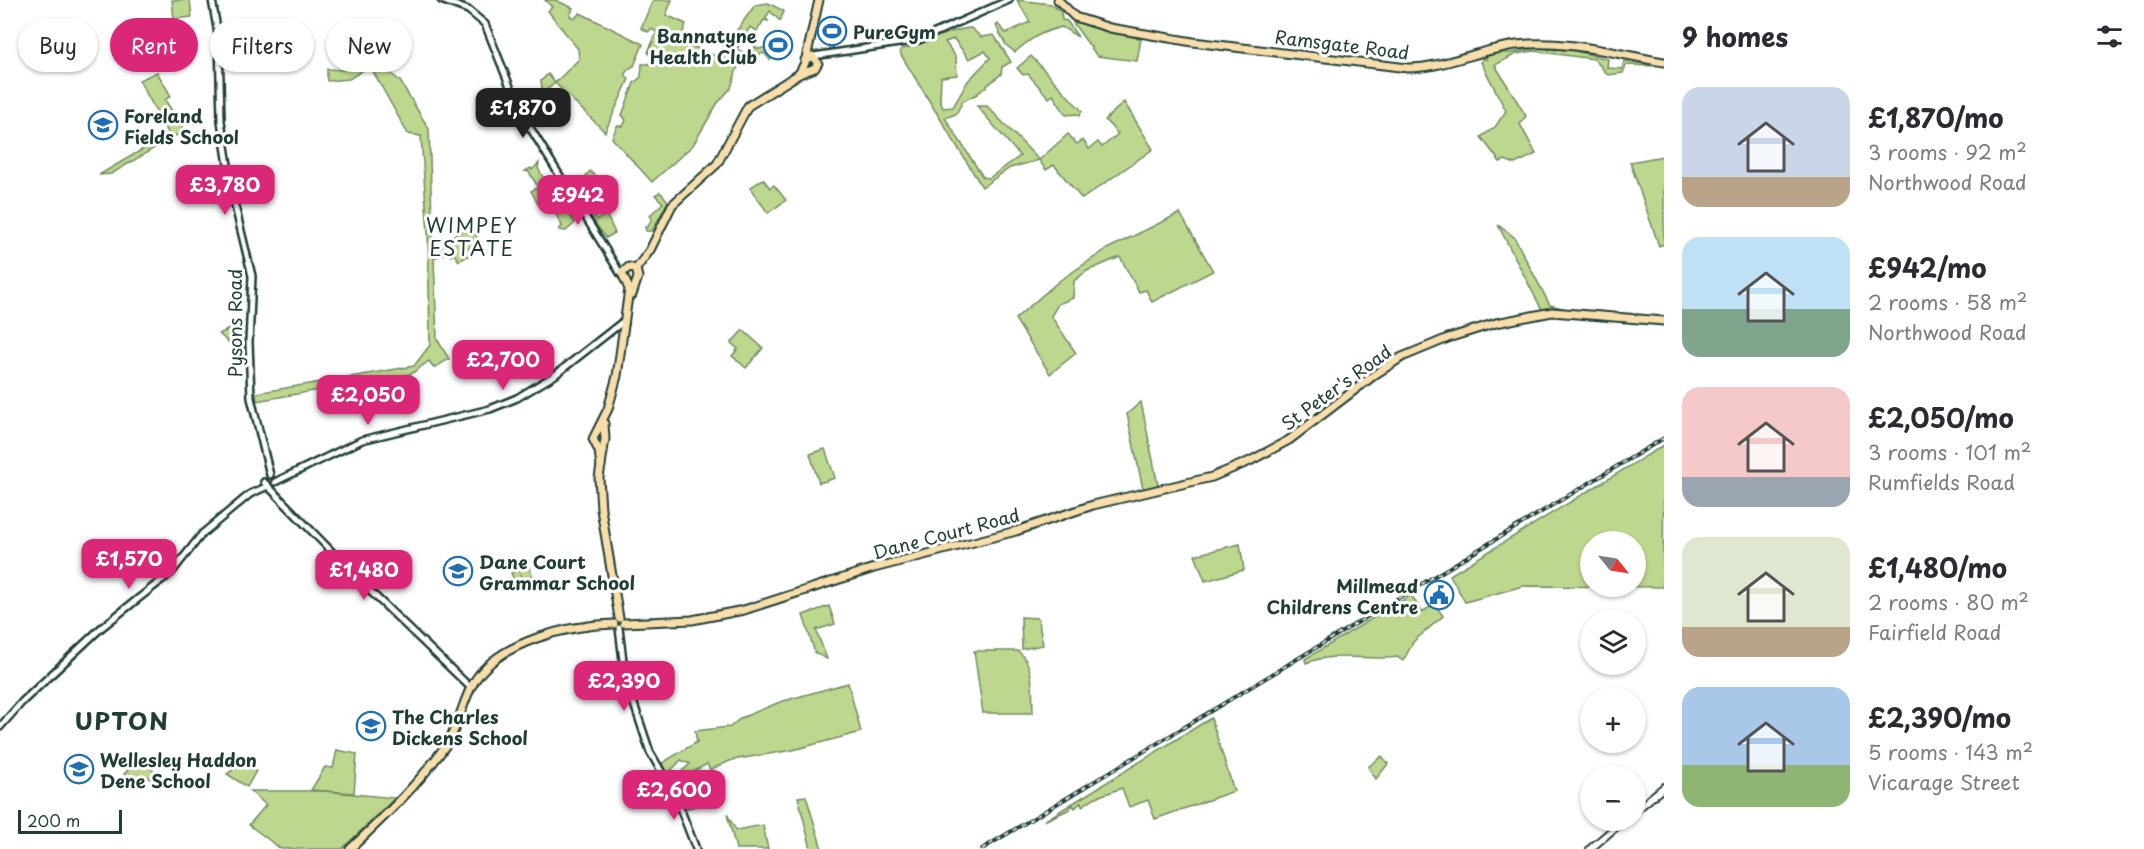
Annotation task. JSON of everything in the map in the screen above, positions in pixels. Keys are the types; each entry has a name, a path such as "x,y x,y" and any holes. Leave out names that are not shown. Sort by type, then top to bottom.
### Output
{"main road":[{"path":"619,623 601,509 600,439 617,376 626,320 628,283 622,276 651,247 672,205 717,164 748,106 799,74 811,61 808,43 819,0"},
{"name":"Ramsgate Road","path":"1057,0 1075,17 1110,27 1193,42 1408,68 1426,67 1503,47 1540,43 1664,62"},
{"path":"627,312 637,280 631,268"},
{"path":"628,283 637,280"},
{"name":"St Peter's Road","path":"1271,450 1307,427 1391,363 1448,338 1518,317 1552,312 1664,321"},
{"name":"Dane Court Road","path":"350,849 403,798 433,762 455,730 471,688 489,665 515,647 551,634 619,623 692,620 757,607 874,568 1016,531 1094,505 1194,483 1236,468 1271,450"},
{"path":"1646,803 1664,787"},
{"path":"1590,849 1611,831"}],"street":[{"name":"Pysons Road","path":"212,0 219,40 221,121 234,202 252,276 249,342 250,398 270,481 276,492 370,591 471,688"},
{"path":"441,0 468,10 485,24 515,99 529,126 613,258 622,276"},
{"path":"811,61 833,54 919,40 1009,0"},
{"path":"613,258 631,268"},
{"path":"2,724 101,628 172,572 202,534 270,481 362,440 490,409 517,398 555,375 626,320"},
{"path":"619,623 627,683 650,752 681,810 696,849"}],"green space":[{"path":"172,0 190,0 192,17 174,18"},
{"path":"545,0 555,0 573,8 570,16 575,18 580,13 643,44 634,66 625,74 629,79 605,132 555,83 579,59 578,49 548,11 552,7"},
{"path":"653,0 672,0 666,15 686,24 680,41 718,57 755,5 768,3 784,11 780,21 770,11 766,18 768,21 764,20 757,31 750,27 737,49 751,57 755,46 758,49 768,47 773,57 770,60 764,53 760,54 750,65 741,56 731,88 717,104 693,145 652,182 612,138 617,126 623,126 626,120 622,115 634,83 641,77 642,64 649,64 652,58 648,52 657,32 651,29 648,32 641,28"},
{"path":"1017,0 1051,4 1061,12 1062,20 1067,21 1078,37 1062,27 1037,36 1015,52 1006,45 996,26 998,24 1006,33 1030,22"},
{"path":"1078,22 1141,39 1137,61 1097,56 1073,23"},
{"path":"971,28 981,37 994,35 1011,62 1002,67 1001,74 977,94 963,101 956,114 945,118 983,177 989,178 1020,156 977,106 987,106 1039,160 1010,168 982,187 900,50","holes":["954,39 969,59 985,51 990,58 968,81 953,107 943,108 940,100 941,77 957,75 956,57 945,42"]},
{"path":"1541,47 1550,50 1554,47 1554,50 1571,50 1608,59 1607,68 1622,69 1624,61 1657,66 1626,65 1623,73 1608,75 1594,59 1534,51 1516,54 1495,65 1526,116 1520,124 1536,154 1515,164 1505,160 1500,162 1481,137 1495,127 1506,111 1481,62 1484,58 1487,60 1485,57 1489,53 1512,53"},
{"path":"1031,56 1082,111 1079,116 1077,114 1066,115 1053,95 1049,98 1028,74 1023,75 1017,68"},
{"path":"157,72 171,96 165,100 185,131 171,138 139,80"},
{"path":"327,72 360,72 349,79 327,81"},
{"path":"373,72 389,72 400,81 429,129 433,247 470,226 480,242 465,250 468,256 459,261 454,254 451,256 446,253 434,258 437,339 449,359 434,368 429,361 411,374 257,401 256,393 414,366 430,345 428,233 421,136 408,134"},
{"path":"548,74 555,83 542,94 539,91 542,88 541,81"},
{"path":"1124,102 1153,149 1082,199 1054,165 1046,170 1039,160 1068,134 1077,144 1083,140 1089,149 1098,142 1102,147 1118,134 1105,120"},
{"path":"155,142 159,144 158,146 111,174 99,175"},
{"path":"1664,156 1664,244 1659,246 1630,162"},
{"path":"539,163 538,168 544,179 555,177 561,187 544,198 562,188 563,190 556,195 575,223 566,231 559,230 562,226 548,199 538,204 531,191 538,187 529,172 525,171 531,168 532,170"},
{"path":"590,171 600,181 596,179 585,190 584,200 596,218 593,220 576,187"},
{"path":"763,179 770,188 774,185 786,200 768,213 750,188"},
{"path":"660,192 668,201 652,231 646,231 645,227 648,227 652,218 650,215 663,203 655,195"},
{"path":"1180,213 1213,271 1152,302 1146,290 1139,292 1120,257 1087,271 1074,281 1073,298 1058,304 1051,316 1076,353 1050,374 1015,319 1059,281 1107,249"},
{"path":"606,214 615,233 606,238 594,222"},
{"path":"1498,225 1514,237 1550,305 1566,309 1565,311 1542,310"},
{"path":"242,323 244,357 219,334"},
{"path":"743,330 763,348 746,368 732,356 738,349 731,343"},
{"path":"1141,402 1158,485 1143,489 1127,414"},
{"path":"1664,445 1663,587 1646,587 1646,531 1580,531 1580,586 1523,586 1465,602 1450,575"},
{"path":"825,449 835,478 819,483 810,454"},
{"path":"1240,544 1244,570 1205,581 1195,555"},
{"path":"528,565 534,580 526,584 520,573 524,584 517,587 511,573"},
{"path":"1411,595 1422,612 1435,604 1443,616 1414,641 1403,661 1397,657 1339,657 1316,659 1306,663 1305,659"},
{"path":"829,606 835,624 816,630 827,659 815,653 803,615"},
{"path":"1021,617 1038,618 1043,645 1022,649"},
{"path":"974,651 1018,651 1027,663 1032,679 1033,713 983,713"},
{"path":"848,683 861,732 793,750 732,760 710,770 707,764 682,778 682,771 690,764 681,760 667,775 672,780 675,778 677,780 670,784 659,765 697,742 695,731 730,727 741,718 780,702"},
{"path":"1211,718 1234,791 1155,819 1148,800 1129,807 1122,788 1094,798 1082,806 1081,802 1075,808 1073,805 1068,810 1044,821"},
{"path":"337,750 357,754 354,793 311,790 325,767 333,768"},
{"path":"1382,756 1388,764 1376,779 1368,767"},
{"path":"140,758 165,782 160,788 147,776 137,786 124,774"},
{"path":"242,763 256,771 247,787 227,774"},
{"path":"696,785 702,805 683,809 681,797"},
{"path":"250,791 323,791 395,798 342,849 281,849 249,825 266,805"},
{"path":"806,796 822,849 811,849 798,797"},
{"path":"727,814 736,830 763,825 768,849 736,849"}],"railway":[{"path":"982,849 1664,438"}],"place":[{"name":"PureGym","path":"832,31"},
{"name":"Bannatyne Health Club","path":"778,45"},
{"name":"Foreland Fields School","path":"103,125"},
{"name":"Dane Court Grammar School","path":"458,571"},
{"name":"Millmead Childrens Centre","path":"1439,595"},
{"name":"The Charles Dickens School","path":"371,726"},
{"name":"Wellesley Haddon Dene School","path":"79,769"}],"district":[{"name":"WIMPEY ESTATE","path":"472,236"},
{"name":"UPTON","path":"122,720"}]}
